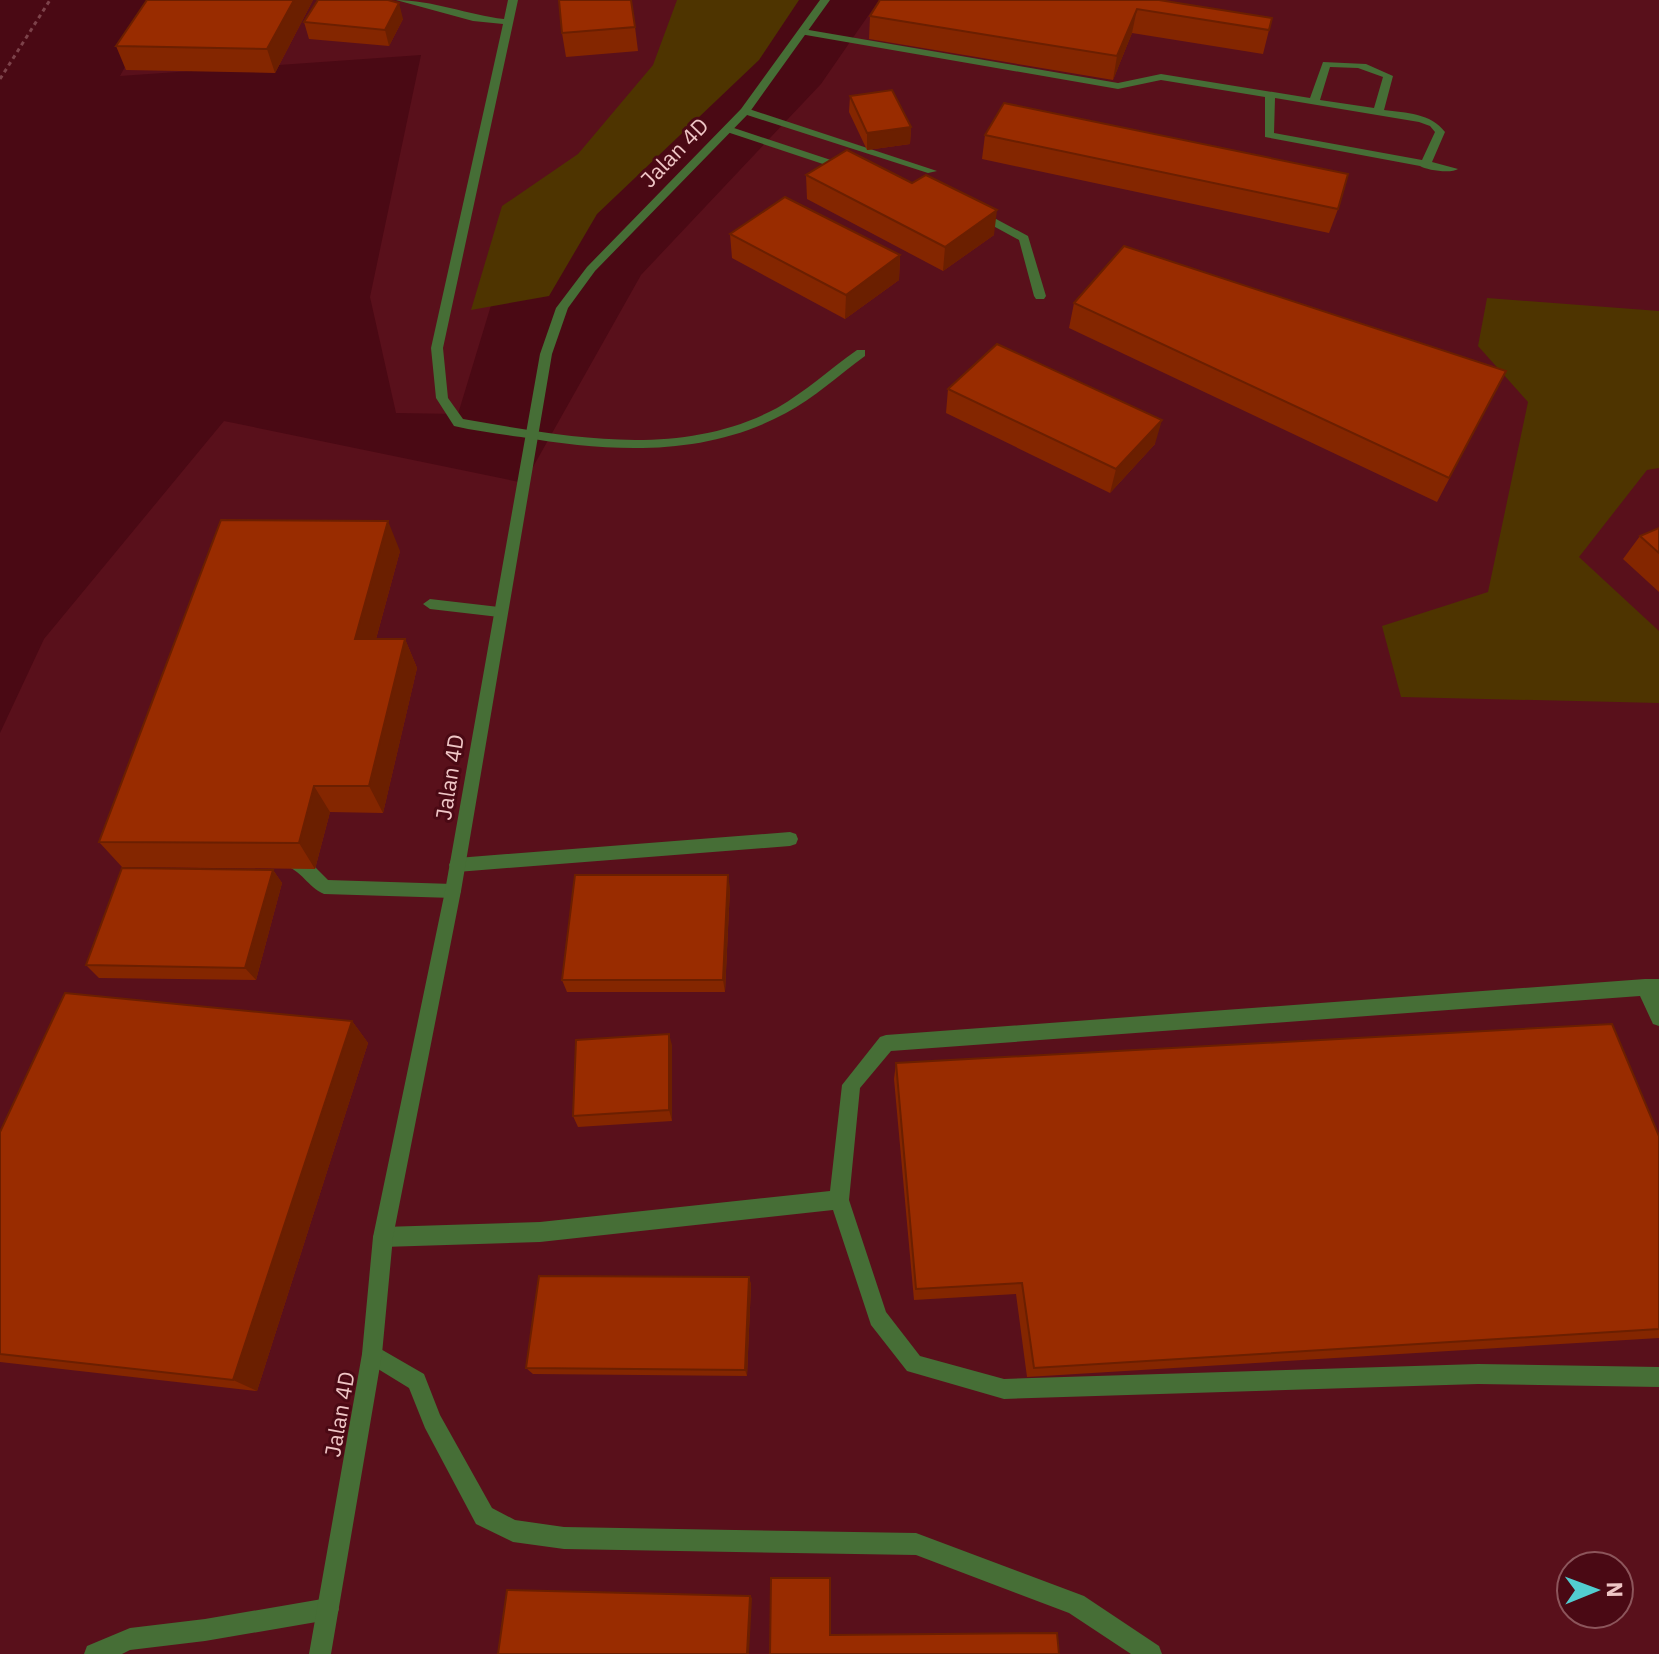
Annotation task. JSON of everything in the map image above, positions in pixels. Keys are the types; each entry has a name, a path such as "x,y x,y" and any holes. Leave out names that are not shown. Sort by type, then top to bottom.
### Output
{"street":[{"path":"401,0 473,18 507,22"},
{"path":"513,0 437,348 440,398 448,414 459,423 601,445 634,445 726,432 780,410 861,353"},
{"name":"Jalan 4D","path":"320,1654 372,1354 383,1237 453,891 546,354 562,308 591,269 745,111 825,0"},
{"path":"803,32 1103,84 1118,86 1161,77 1434,124 1440,132 1425,166"},
{"path":"1314,103 1326,64 1345,63 1375,68 1388,76 1378,112"},
{"path":"1270,97 1269,135 1453,169"},
{"path":"745,111 932,171"},
{"path":"728,129 858,172"},
{"path":"969,209 1024,238 1040,296"},
{"path":"430,604 499,612"},
{"path":"457,865 790,839"},
{"path":"267,858 297,860 324,887 453,891"},
{"path":"1659,1018 1652,987 886,1043 851,1085 839,1200 878,1318 914,1364 1004,1389 1478,1374 1659,1377"},
{"path":"383,1237 540,1232 839,1200"},
{"path":"372,1354 417,1381 432,1421 484,1516 513,1531 564,1538 916,1544 1076,1604 1151,1654"},
{"path":"95,1654 130,1639 328,1609"}],"path":[{"path":"0,79 50,0"}],"shaded area":[{"path":"161,0 749,0 492,302 458,414 396,413 370,297 421,55 120,76"},
{"path":"677,0 799,0 759,60 597,214 549,296 471,310 502,206 578,154 653,65"},
{"path":"879,0 1659,0 1659,1654 0,1654 0,733 44,639 224,421 524,483 641,275 821,84"},
{"path":"1487,298 1659,311 1659,468 1647,470 1579,557 1659,631 1659,703 1401,697 1382,626 1488,592 1528,402 1478,346"}],"building":[{"path":"147,0 294,0 267,49 116,46"},
{"path":"318,0 388,0 399,3 385,30 304,22"},
{"path":"559,0 631,0 635,27 562,33"},
{"path":"880,0 1159,0 1272,18 1269,30 1137,9 1117,56 870,16"},
{"path":"892,90 911,127 867,133 850,96"},
{"path":"1004,103 1348,174 1338,209 985,135"},
{"path":"847,150 912,183 926,175 997,210 945,247 806,175"},
{"path":"785,197 900,255 846,295 730,234"},
{"path":"1124,246 1506,371 1449,478 1074,303"},
{"path":"997,344 1162,420 1116,469 948,389"},
{"path":"221,520 388,521 355,639 405,639 369,786 314,786 299,843 99,842"},
{"path":"1659,528 1659,553 1640,536"},
{"path":"122,868 273,870 245,968 86,965"},
{"path":"575,875 728,875 723,980 562,980"},
{"path":"65,993 352,1021 233,1380 0,1354 0,1132"},
{"path":"1612,1024 1659,1136 1659,1329 1034,1368 1022,1283 916,1289 896,1063"},
{"path":"669,1034 669,1110 573,1116 576,1040"},
{"path":"539,1276 749,1277 745,1370 526,1368"},
{"path":"771,1578 830,1578 830,1635 1057,1633 1059,1654 770,1654"},
{"path":"507,1590 750,1596 747,1654 498,1654"}]}
